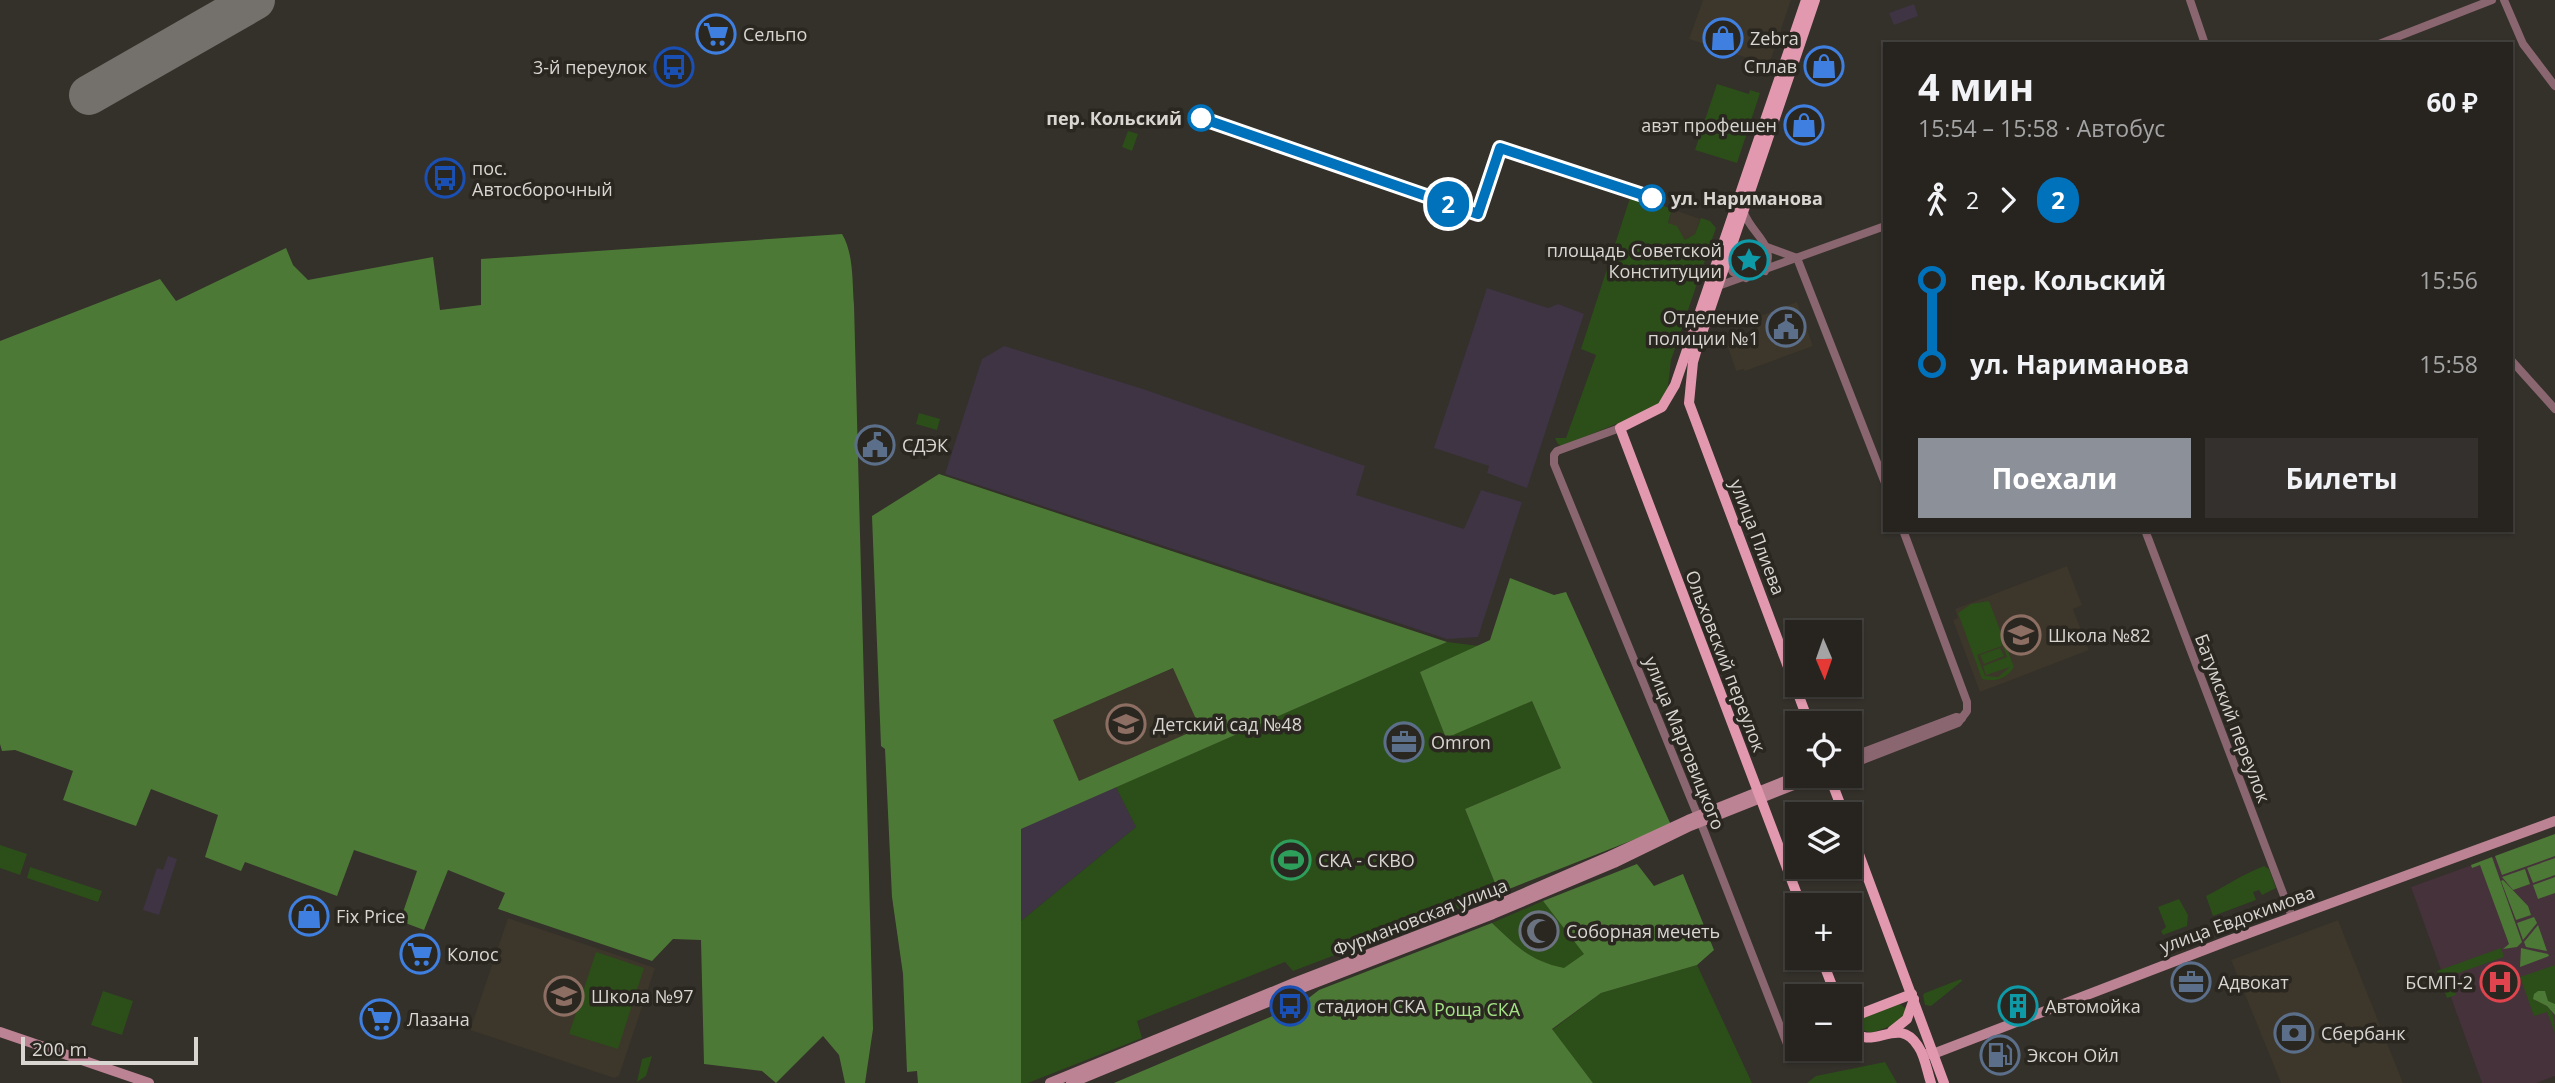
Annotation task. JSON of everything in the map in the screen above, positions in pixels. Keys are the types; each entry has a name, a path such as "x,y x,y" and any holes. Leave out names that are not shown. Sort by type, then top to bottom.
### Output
{"main road":[{"path":"1620,428 1662,407 1675,385 1731,234 1806,0"},
{"path":"1718,286 1731,234 1744,213 1815,0"},
{"name":"улица Плиева","path":"1718,286 1695,354 1689,403 1804,711"},
{"name":"Ольховский переулок","path":"1620,428 1796,893"},
{"name":"Фурмановская улица","path":"1759,796 1785,783"},
{"name":"Фурмановская улица","path":"1050,1083 1294,983 1499,904 1699,819 1785,787"},
{"name":"Фурмановская улица","path":"1071,1083 1297,990 1493,914 1699,819"},
{"name":"улица Евдокимова","path":"1926,1055 2555,821"},
{"path":"1862,862 1913,997 1931,1083"},
{"path":"1862,1014 1913,997"},
{"path":"1862,1038 1869,1039 1892,1031 1907,1019 1913,997"},
{"path":"1892,1031 1910,1037 1926,1055 1944,1083"},
{"path":"0,1032 149,1083"}],"street":[{"path":"2190,0 2203,42"},
{"path":"2384,42 2492,0"},
{"path":"2504,0 2523,44 2555,86"},
{"path":"1744,213 1754,232 1767,247 1797,258 1883,478"},
{"path":"1718,286 1883,227"},
{"path":"1745,278 1733,272 1726,262 1731,234 1754,232"},
{"path":"1765,271 1767,247"},
{"path":"2513,362 2555,409"},
{"name":"улица Мартовицкого","path":"1620,428 1557,451 1554,464 1699,819 1785,1039"},
{"path":"1862,760 1958,723 1967,711 1967,702 1904,532"},
{"name":"Батумский переулок","path":"2146,532 2292,917"},
{"path":"1862,752 1956,717 1962,718"}],"shaded area":[{"path":"1703,0 1791,0 1769,65 1689,39"},
{"path":"1914,4 1918,16 1894,25 1889,13"},
{"path":"1672,209 1700,219 1695,234 1685,240 1668,223"},
{"path":"1487,288 1548,308 1558,304 1584,314 1527,488 1487,473 1489,466 1434,448"},
{"path":"1797,302 1813,346 1745,371 1736,371 1727,344 1729,334 1733,331 1759,335 1755,318"},
{"path":"1004,346 1143,389 1365,466 1356,495 1464,529 1481,490 1522,502 1478,637 1447,639 945,474 982,359"},
{"name":"Школа №82","path":"2067,566 2082,605 2073,609 2089,650 1980,692 1953,620 1958,618 1955,609"},
{"name":"Детский сад №48","path":"1174,668 1200,728 1079,781 1052,720"},
{"path":"1116,787 1136,827 1021,921 1020,829"},
{"name":"БСМП-2","path":"2555,835 2555,1076 2536,1083 2482,1083 2411,887"},
{"path":"168,856 177,859 159,915 143,910 157,868 163,870"},
{"name":"Школа №97","path":"508,918 655,968 619,1076 614,1078 470,1030"},
{"path":"2338,920 2403,1083 2281,1083 2231,960"}],"green space":[{"path":"1717,84 1749,94 1750,90 1760,93 1737,163 1695,150"},
{"path":"1128,131 1138,134 1132,151 1122,147"},
{"path":"1634,196 1672,209 1668,223 1677,226 1685,240 1695,234 1701,218 1710,221 1716,228 1671,360 1667,395 1657,405 1641,414 1562,446 1555,438 1566,438 1596,355 1581,349 1630,198"},
{"path":"842,234 851,259 854,305 873,1029 865,1083 845,1083 839,1055 823,1036 776,1083 762,1071 704,1064 701,940 673,939 652,961 498,909 505,893 448,870 424,930 400,921 417,871 354,850 337,896 245,862 241,871 205,857 218,815 151,789 136,826 63,800 73,771 15,750 2,751 0,341 160,279 176,301 286,248 293,265 308,280 433,257 440,310 481,305 481,259"},
{"path":"1743,244 1749,244 1763,259 1760,266 1740,273 1733,266"},
{"path":"919,413 940,419 937,430 916,424"},
{"path":"939,474 1447,642 1021,829 1021,1083 918,1083 917,1071 907,1072 903,974 892,897 885,749 881,746 872,516","holes":["1173,668 1200,728 1079,781 1053,720"]},
{"path":"1510,578 1554,595 1566,592 1671,825 1499,893 1465,809 1561,768 1532,701 1446,738 1420,672 1490,640"},
{"path":"1989,601 2014,667 2000,679 1982,679 1958,613 1971,604","holes":["2001,641 2007,657 1983,666 1986,675 2010,667 1998,677 1985,676 1977,655 2002,646"]},
{"name":"СКА - СКВО","path":"1447,642 1479,646 1420,672 1532,701 1561,768 1465,809 1499,893 1293,971 1285,962 1137,1021 1142,1038 1028,1083 1021,1083 1021,921 1136,827 1116,787"},
{"path":"2000,648 2004,656 1984,664 1980,655"},
{"path":"2555,834 2555,856 2502,875 2495,856"},
{"path":"0,845 27,854 20,875 0,868"},
{"path":"2492,857 2522,942 2517,947 2503,949 2509,944 2480,865 2472,868 2471,865"},
{"path":"2555,858 2555,875 2533,883 2527,868"},
{"name":"Роща СКА","path":"1637,864 1654,886 1683,874 1714,950 1697,965 1601,993 1552,1029 1593,1083 1114,1083 1301,1004 1319,990 1492,923 1532,957 1564,968 1584,954 1543,901"},
{"path":"2264,866 2269,869 2276,888 2262,895 2259,890 2253,892 2256,900 2213,916 2206,896"},
{"path":"30,867 102,891 98,902 27,878"},
{"path":"2525,869 2530,884 2513,890 2502,877"},
{"path":"2555,877 2555,893 2538,899 2533,885"},
{"path":"2501,881 2528,906 2531,915 2516,920"},
{"path":"2179,899 2188,915 2187,926 2163,935 2161,931 2166,927 2158,907"},
{"path":"1543,901 1585,954 1564,969 1532,957 1492,923"},
{"path":"2534,917 2537,923 2523,940 2517,923"},
{"path":"2538,925 2547,951 2526,947 2524,942"},
{"path":"2501,948 2504,957 2450,976 2456,995 2447,998 2437,971"},
{"path":"2521,948 2548,954 2549,956 2520,967"},
{"path":"596,952 644,968 618,1049 569,1034"},
{"path":"1697,965 1752,1083 1593,1083 1552,1030 1601,993"},
{"path":"2555,965 2555,1004 2548,1001 2545,991 2535,1001 2546,1005 2552,1013 2555,1033 2547,1012 2534,1016 2520,977"},
{"path":"1961,979 1962,981 1931,1006 1925,1005 1925,993"},
{"path":"103,991 133,1001 122,1035 91,1025"},
{"path":"2538,991 2545,991 2548,1001 2555,1004 2555,1015 2547,1006 2533,999"},
{"path":"1900,1004 1906,1009 1899,1023 1871,1033 1862,1030 1862,1017"},
{"path":"652,1056 646,1076 637,1082 642,1059"},
{"path":"1885,1062 1897,1083 1807,1083 1816,1076"}],"runway":[{"path":"89,95 255,0"}],"bus line":[{"name":"2","path":"1201,118 1478,214 1500,148 1652,198"}],"place":[{"name":"Сельпо","path":"716,34"},
{"name":"Zebra","path":"1723,38"},
{"name":"Сплав","path":"1824,66"},
{"name":"3-й переулок","path":"674,67"},
{"name":"пер. Кольский","path":"1201,118"},
{"name":"авэт профешен","path":"1804,125"},
{"name":"пос. Автосборочный","path":"445,178"},
{"name":"ул. Нариманова","path":"1652,198"},
{"name":"площадь Советской Конституции","path":"1749,260"},
{"name":"Отделение полиции №1","path":"1786,327"},
{"name":"СДЭК","path":"875,445"},
{"name":"Школа №82","path":"2021,635"},
{"name":"Детский сад №48","path":"1126,724"},
{"name":"Omron","path":"1404,742"},
{"name":"СКА - СКВО","path":"1291,860"},
{"name":"Fix Price","path":"309,916"},
{"name":"Соборная мечеть","path":"1539,931"},
{"name":"Колос","path":"420,954"},
{"name":"Адвокат","path":"2191,982"},
{"name":"БСМП-2","path":"2500,982"},
{"name":"Школа №97","path":"564,996"},
{"name":"стадион СКА","path":"1290,1006"},
{"name":"Автомойка","path":"2018,1006"},
{"name":"Лазана","path":"380,1019"},
{"name":"Сбербанк","path":"2294,1033"},
{"name":"Эксон Ойл","path":"2000,1055"}]}
